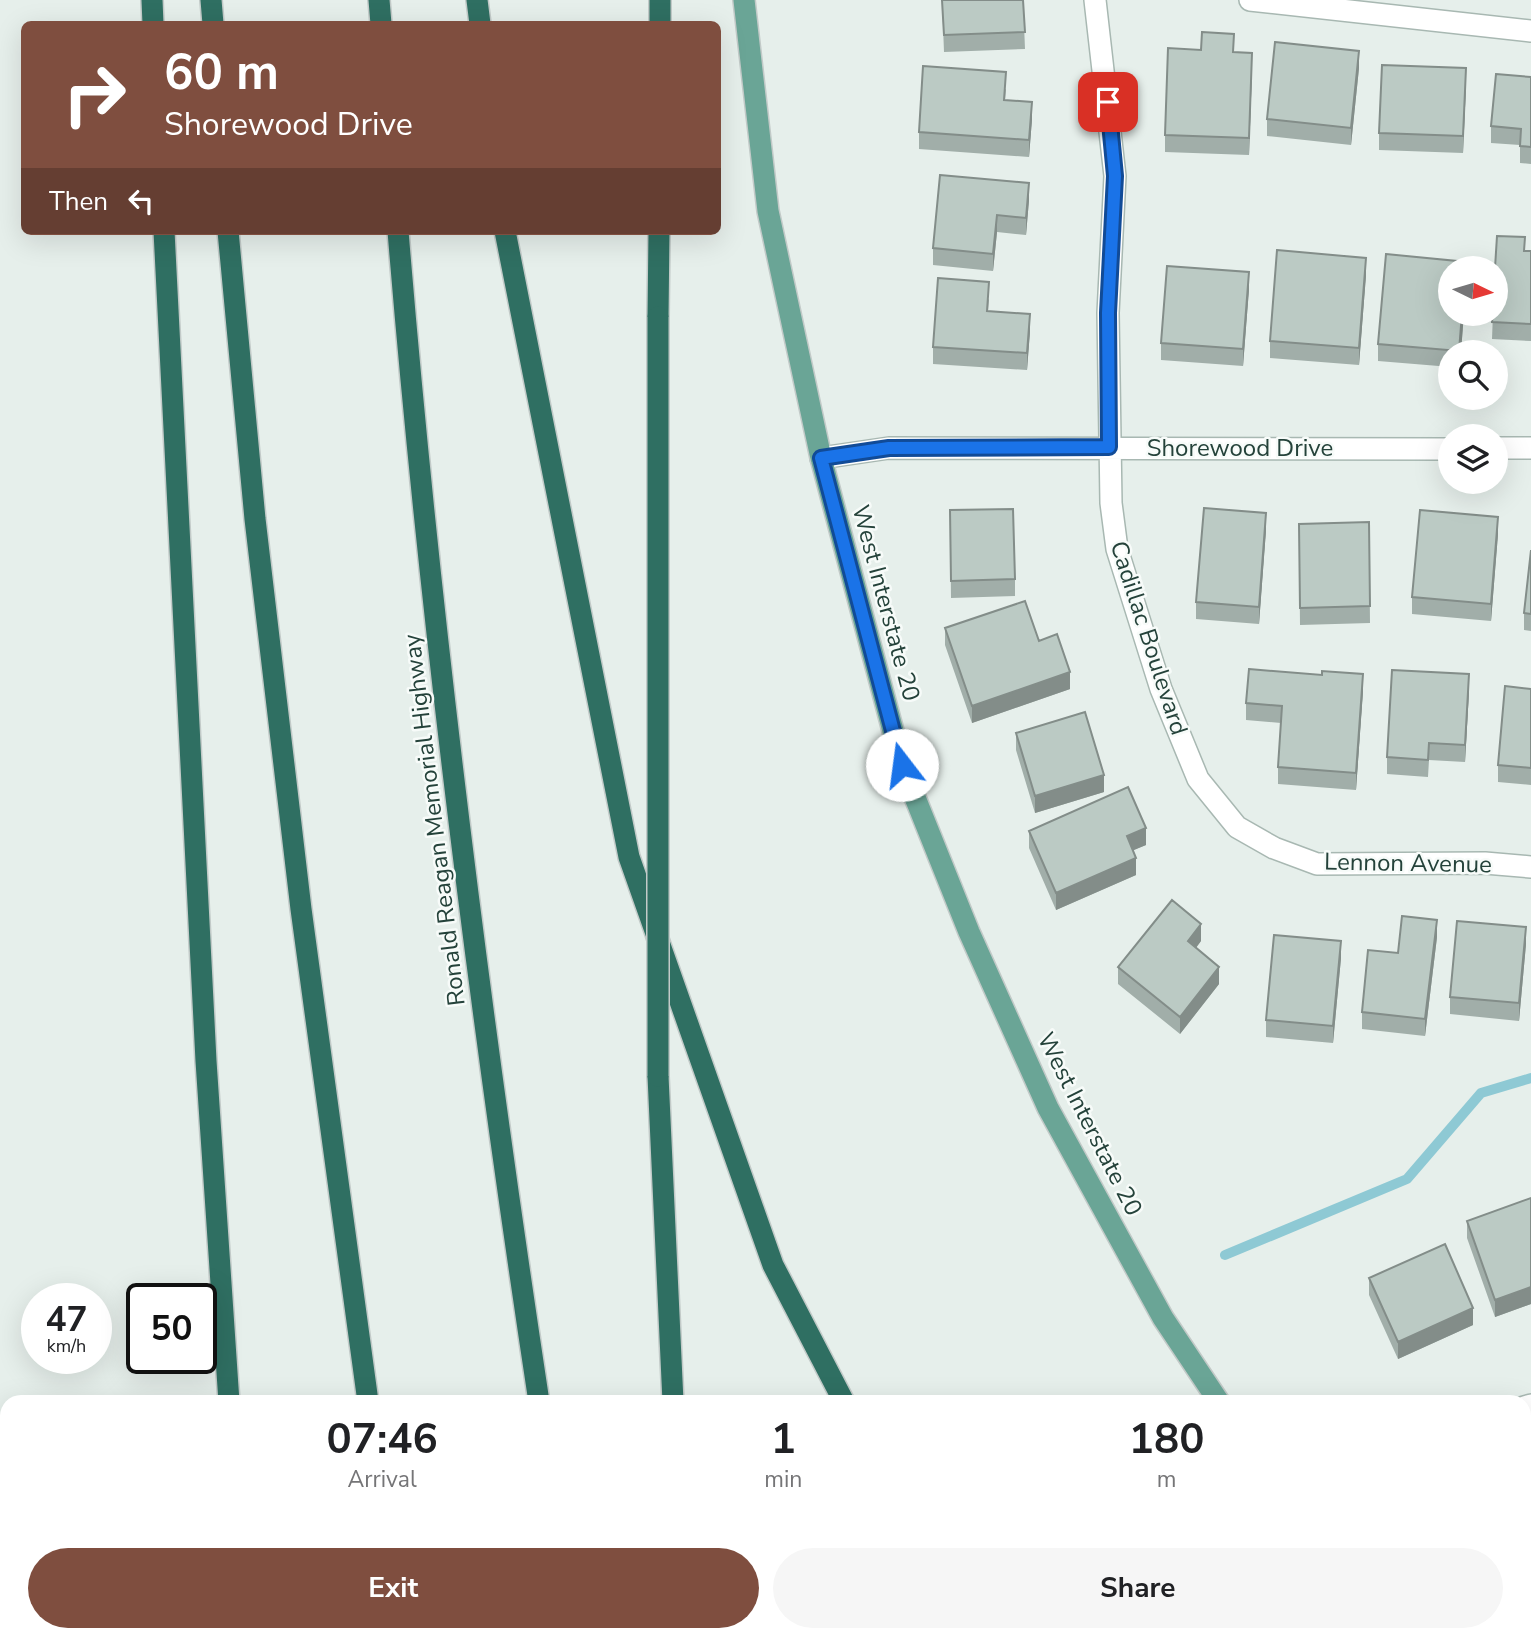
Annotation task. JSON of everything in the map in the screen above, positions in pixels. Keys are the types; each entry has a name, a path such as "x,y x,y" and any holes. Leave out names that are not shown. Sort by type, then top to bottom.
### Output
{"highway":[{"path":"152,0 153,21"},
{"path":"211,0 213,21"},
{"path":"379,0 381,21"},
{"path":"477,0 480,21"},
{"path":"660,0 660,21"},
{"path":"164,235 206,1061 229,1395"},
{"path":"228,235 255,519 293,842 367,1395"},
{"name":"Ronald Reagan Memorial Highway","path":"398,235 413,413 456,791 501,1153 538,1395"},
{"path":"506,235 629,857 772,1265 840,1395"},
{"path":"659,235 658,1076 673,1395"}],"main road":[{"name":"West Interstate 20","path":"744,0 768,211 821,458 902,765 969,932 1048,1108 1163,1318 1214,1395"}],"street":[{"name":"Cadillac Boulevard","path":"1096,0 1115,176 1108,313 1111,503 1117,549 1161,689 1198,779 1218,805"},
{"path":"1250,0 1531,32"},
{"name":"Shorewood Drive","path":"821,458 889,448 1438,449"},
{"path":"1508,449 1531,448"},
{"name":"Lennon Avenue","path":"1218,805 1237,827 1274,848 1317,864 1485,863 1531,867"}],"building":[{"path":"942,0 1023,0 1025,32 944,35"},
{"path":"1202,32 1234,34 1233,52 1252,53 1249,138 1165,135 1168,48 1201,50"},
{"path":"1275,42 1359,51 1351,128 1267,119"},
{"path":"1382,65 1466,68 1463,136 1379,133"},
{"path":"923,66 1006,72 1004,100 1032,102 1029,140 919,132"},
{"path":"1496,74 1531,77 1531,147 1520,146 1521,129 1491,126"},
{"path":"940,175 1029,183 1026,218 997,215 993,254 933,248"},
{"path":"1497,236 1525,237 1524,251 1531,251 1531,324 1508,323 1508,256 1496,256"},
{"path":"1277,250 1366,258 1359,348 1270,341"},
{"path":"1386,254 1438,259 1438,326 1461,326 1460,340 1438,340 1438,349 1378,344"},
{"path":"1167,266 1249,272 1243,349 1161,343"},
{"path":"938,278 989,282 987,311 1030,314 1027,353 933,347"},
{"path":"1204,508 1266,513 1259,607 1196,602"},
{"path":"1013,509 1015,579 951,581 950,510"},
{"path":"1420,510 1498,517 1491,604 1412,597"},
{"path":"1369,522 1370,606 1300,608 1299,524"},
{"path":"1531,550 1531,614 1524,613"},
{"path":"1025,601 1039,641 1057,634 1070,672 972,706 945,628"},
{"path":"1249,669 1322,675 1322,671 1363,674 1356,773 1278,767 1282,706 1246,703"},
{"path":"1392,670 1469,674 1465,745 1429,743 1428,760 1387,757"},
{"path":"1505,686 1531,689 1531,768 1498,765"},
{"path":"1085,712 1104,775 1035,796 1016,733"},
{"path":"1128,787 1146,828 1127,836 1136,858 1056,893 1029,831"},
{"path":"1172,900 1201,924 1188,941 1219,967 1180,1017 1118,967"},
{"path":"1402,916 1437,920 1425,1019 1362,1012 1368,950 1398,953"},
{"path":"1457,921 1526,927 1519,1003 1450,997"},
{"path":"1274,935 1341,941 1333,1026 1266,1020"},
{"path":"1531,1198 1531,1287 1495,1300 1467,1221"},
{"path":"1445,1244 1473,1308 1398,1342 1369,1278"}],"waterway":[{"path":"1225,1255 1407,1179 1481,1093 1531,1078"}],"route":[{"path":"902,765 821,458 889,448 1109,447 1108,313 1115,176 1108,102"}]}
